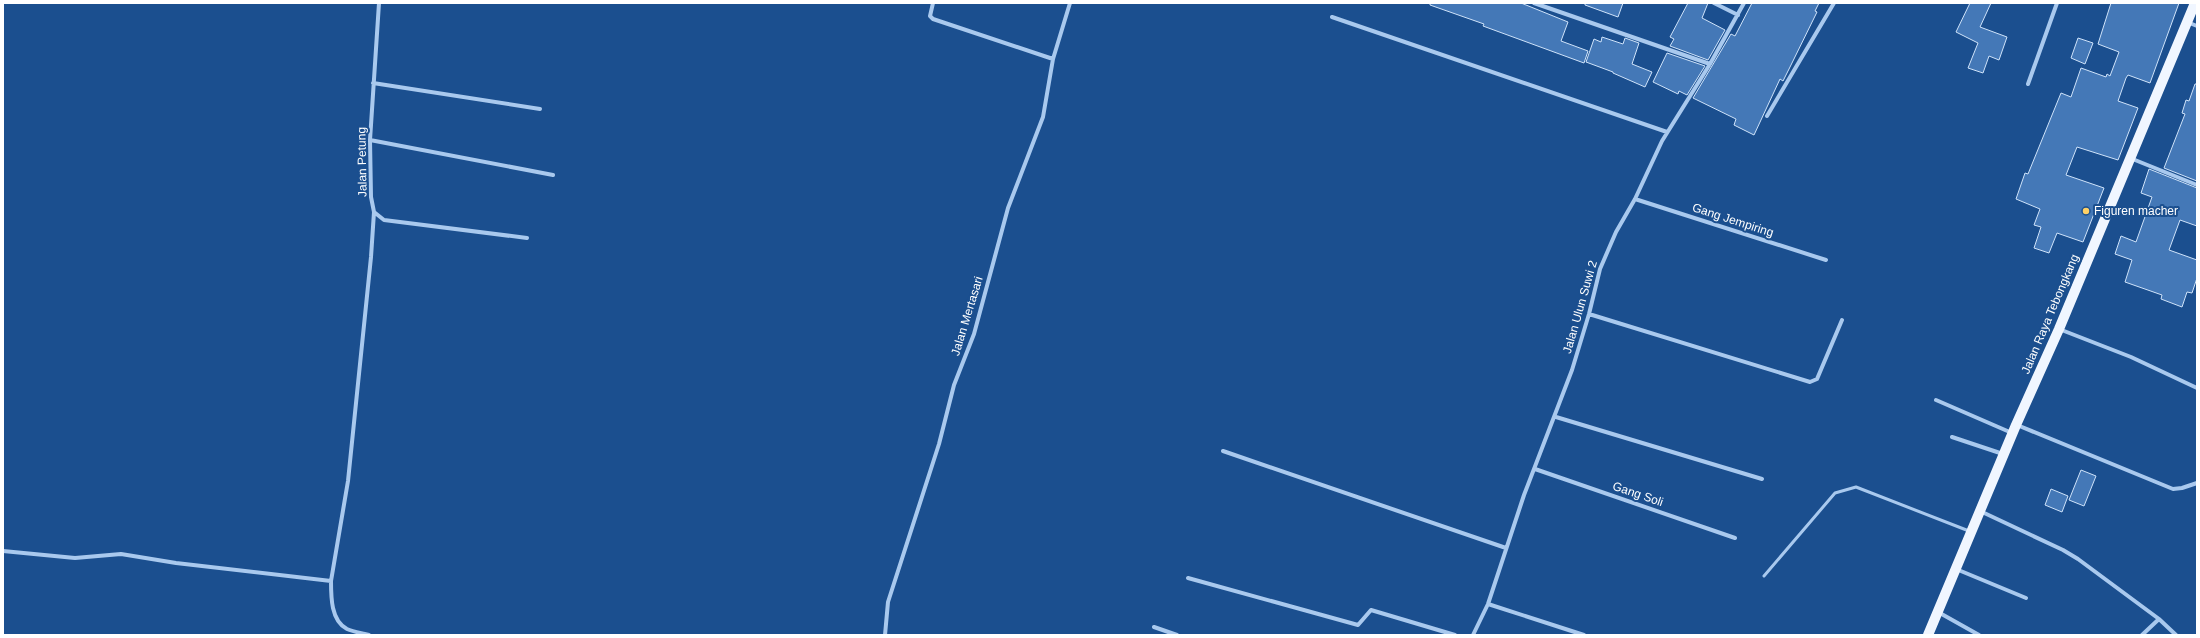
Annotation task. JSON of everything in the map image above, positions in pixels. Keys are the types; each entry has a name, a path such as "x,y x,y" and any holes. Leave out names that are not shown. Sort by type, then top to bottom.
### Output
{"main road":[{"name":"Jalan Raya Tebongkang","path":"1928,635 2003,454 2059,329 2194,3"}],"street":[{"name":"Jalan Petung","path":"379,3 370,140 374,212 384,220 527,238"},
{"path":"933,3 930,16 933,19 1053,59"},
{"name":"Jalan Mertasari","path":"885,635 888,602 939,444 954,385 974,334 1008,208 1043,117 1053,59 1070,3"},
{"path":"1534,3 1710,64"},
{"path":"1714,3 1738,15"},
{"name":"Jalan Ulun Suwi 2","path":"1473,635 1488,604 1506,548 1556,417 1589,314 1600,269 1616,232 1635,199 1667,132 1710,64 1744,3"},
{"path":"1767,116 1834,3"},
{"path":"2028,84 2057,3"},
{"path":"1332,17 1667,132"},
{"path":"2186,22 2197,26"},
{"path":"373,83 540,109"},
{"path":"370,140 553,175"},
{"path":"2130,158 2197,185"},
{"name":"Gang Jempiring","path":"1635,199 1826,260"},
{"path":"369,635 346,629 336,618 331,597 331,581 348,481 374,212"},
{"path":"1589,314 1810,382 1817,379 1842,320"},
{"path":"2059,329 2131,357 2197,388"},
{"path":"1936,400 2173,489 2182,488 2197,483"},
{"path":"1556,417 1762,479"},
{"path":"1952,437 2003,454"},
{"path":"1223,451 1506,548"},
{"name":"Gang Soli","path":"1536,469 1735,538"},
{"path":"1979,511 2063,550 2159,619 2176,635"},
{"path":"3,550 75,558 121,554 176,563 331,581"},
{"path":"1955,569 2026,598"},
{"path":"1188,578 1358,624 1370,611 1373,611 1455,635"},
{"path":"1488,604 1584,635"},
{"path":"1938,612 1979,635"},
{"path":"2142,635 2159,619"},
{"path":"1154,627 1177,635"}],"lane":[{"path":"1764,576 1835,493 1856,487 1971,532"}],"building":[{"path":"1430,3 1521,3 1568,22 1561,41 1588,51 1584,63 1483,26 1484,24 1430,5"},
{"path":"1585,3 1623,3 1618,17 1585,5"},
{"path":"1688,3 1708,3 1702,18 1725,30 1708,60 1670,46 1674,39 1670,37"},
{"path":"1752,3 1819,3 1815,11 1817,12 1790,67 1783,81 1780,79 1754,135 1734,125 1736,119 1693,98 1731,34 1735,36"},
{"path":"1970,3 1991,3 1980,27 2007,37 1999,60 1989,56 1983,73 1968,68 1978,43 1956,32"},
{"path":"2111,3 2179,3 2150,83 2128,75 2126,78 2118,101 2138,108 2118,160 2077,147 2066,175 2104,188 2083,242 2057,233 2049,253 2034,248 2041,227 2034,225 2040,209 2016,199 2025,173 2028,174 2061,93 2071,97 2081,68 2106,77 2107,74 2110,76 2119,52 2098,44"},
{"path":"1602,37 1623,44 1625,38 1639,43 1632,64 1652,72 1645,87 1613,72 1586,62 1594,39 1601,42"},
{"path":"2078,38 2093,43 2085,64 2071,58"},
{"path":"1667,53 1705,66 1687,95 1679,91 1678,94 1653,82"},
{"path":"2195,84 2197,84 2197,181 2164,168 2185,114 2182,113 2186,100 2189,101"},
{"path":"2149,169 2197,188 2197,226 2180,220 2169,250 2197,260 2197,278 2192,293 2187,292 2182,307 2161,299 2162,295 2125,282 2132,260 2115,254 2121,236 2136,242 2152,197 2141,193"},
{"path":"2081,470 2096,476 2084,506 2069,500"},
{"path":"2051,489 2068,496 2062,512 2045,505"}],"place":[{"name":"Figuren macher","path":"2086,211"}]}
